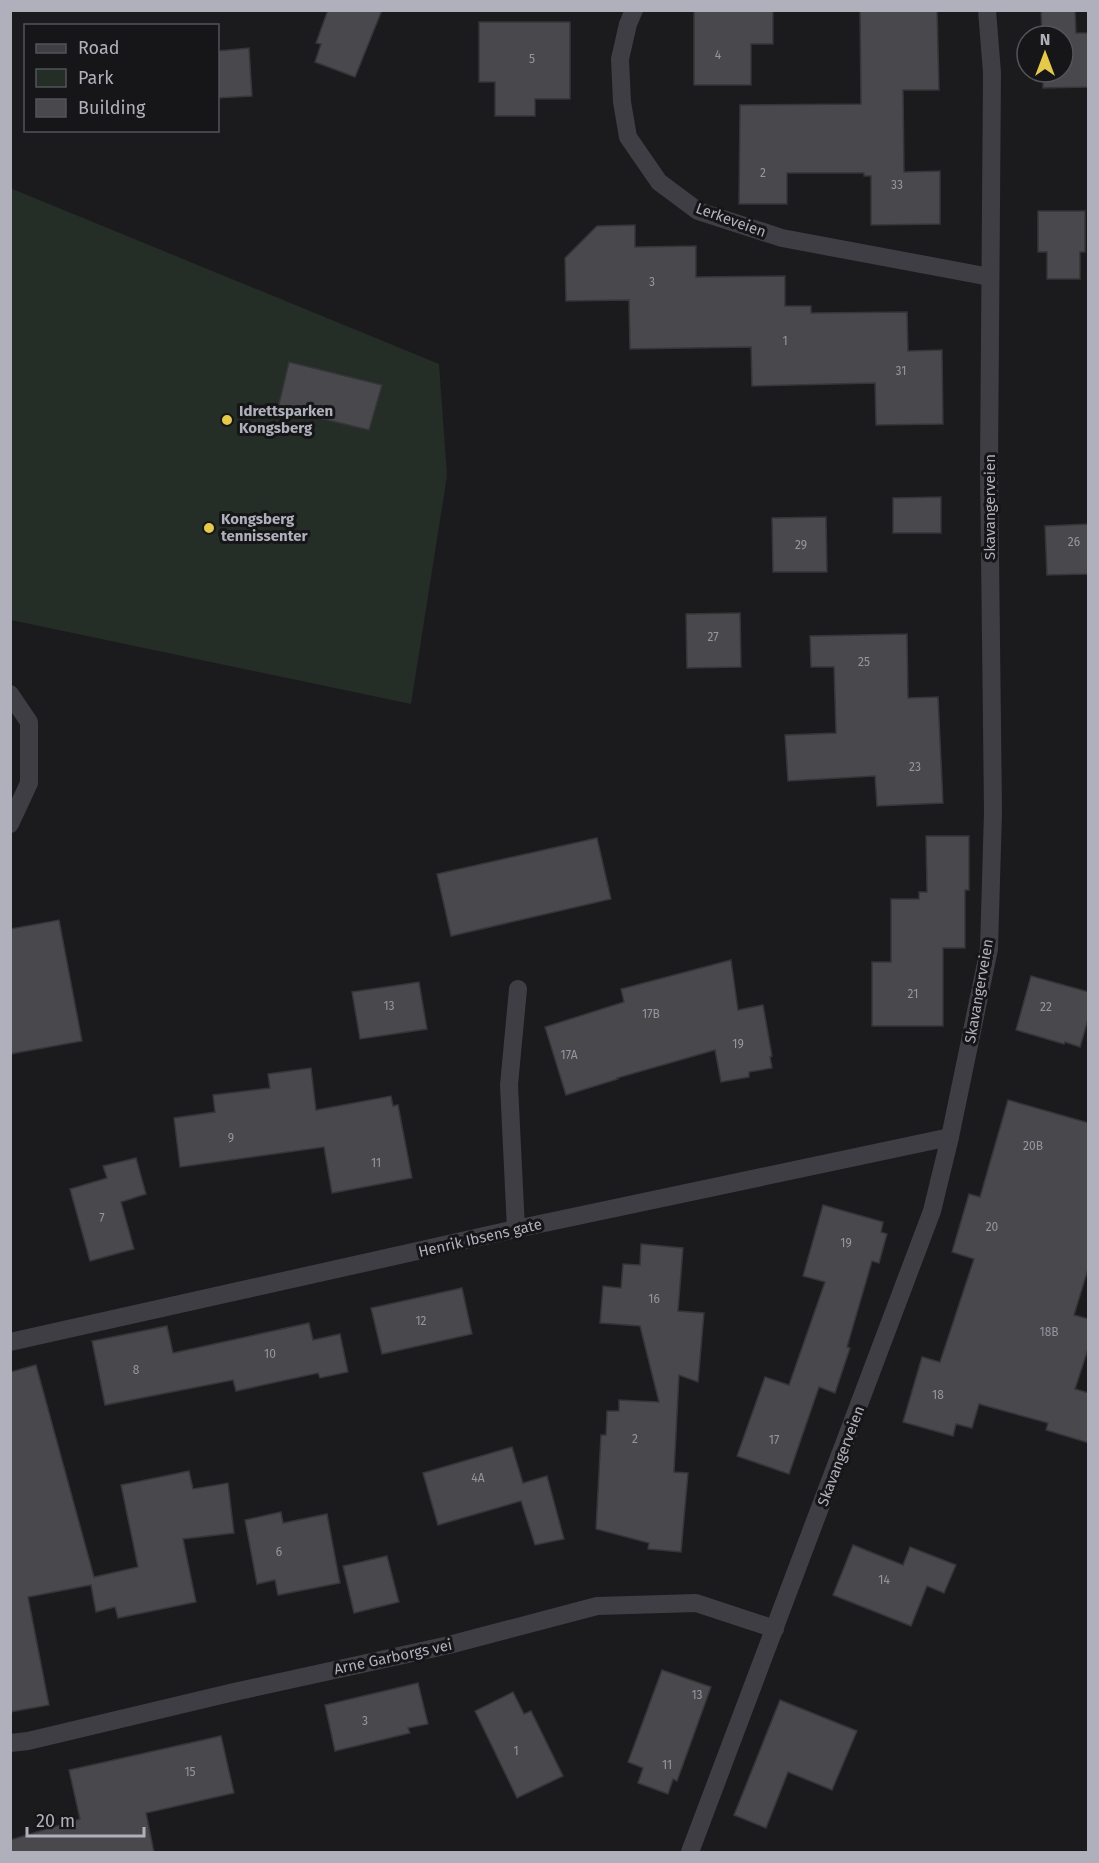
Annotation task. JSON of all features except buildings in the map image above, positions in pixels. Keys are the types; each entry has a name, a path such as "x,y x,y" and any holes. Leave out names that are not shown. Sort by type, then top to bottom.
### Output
{"street":[{"name":"Lerkeveien","path":"634,10 628,24 620,59 622,102 628,137 659,182 698,212 782,238 990,277"},
{"name":"Skavangerveien","path":"690,1852 932,1211 950,1137 989,949 993,812 989,469 992,73 987,10"},
{"path":"10,694 29,722 29,783 10,824"},
{"path":"516,1229 508,1085 518,988"},
{"name":"Henrik Ibsens gate","path":"10,1342 516,1229 950,1137"},
{"name":"Arne Garborgs vei","path":"10,1743 449,1645 597,1606 696,1603 776,1629"}],"green space":[{"name":"Idrettsparken Kongsberg","path":"10,188 439,364 447,476 411,704 11,620"}],"place":[{"name":"Idrettsparken Kongsberg","path":"227,420"},
{"name":"Kongsberg tennissenter","path":"209,528"}]}
